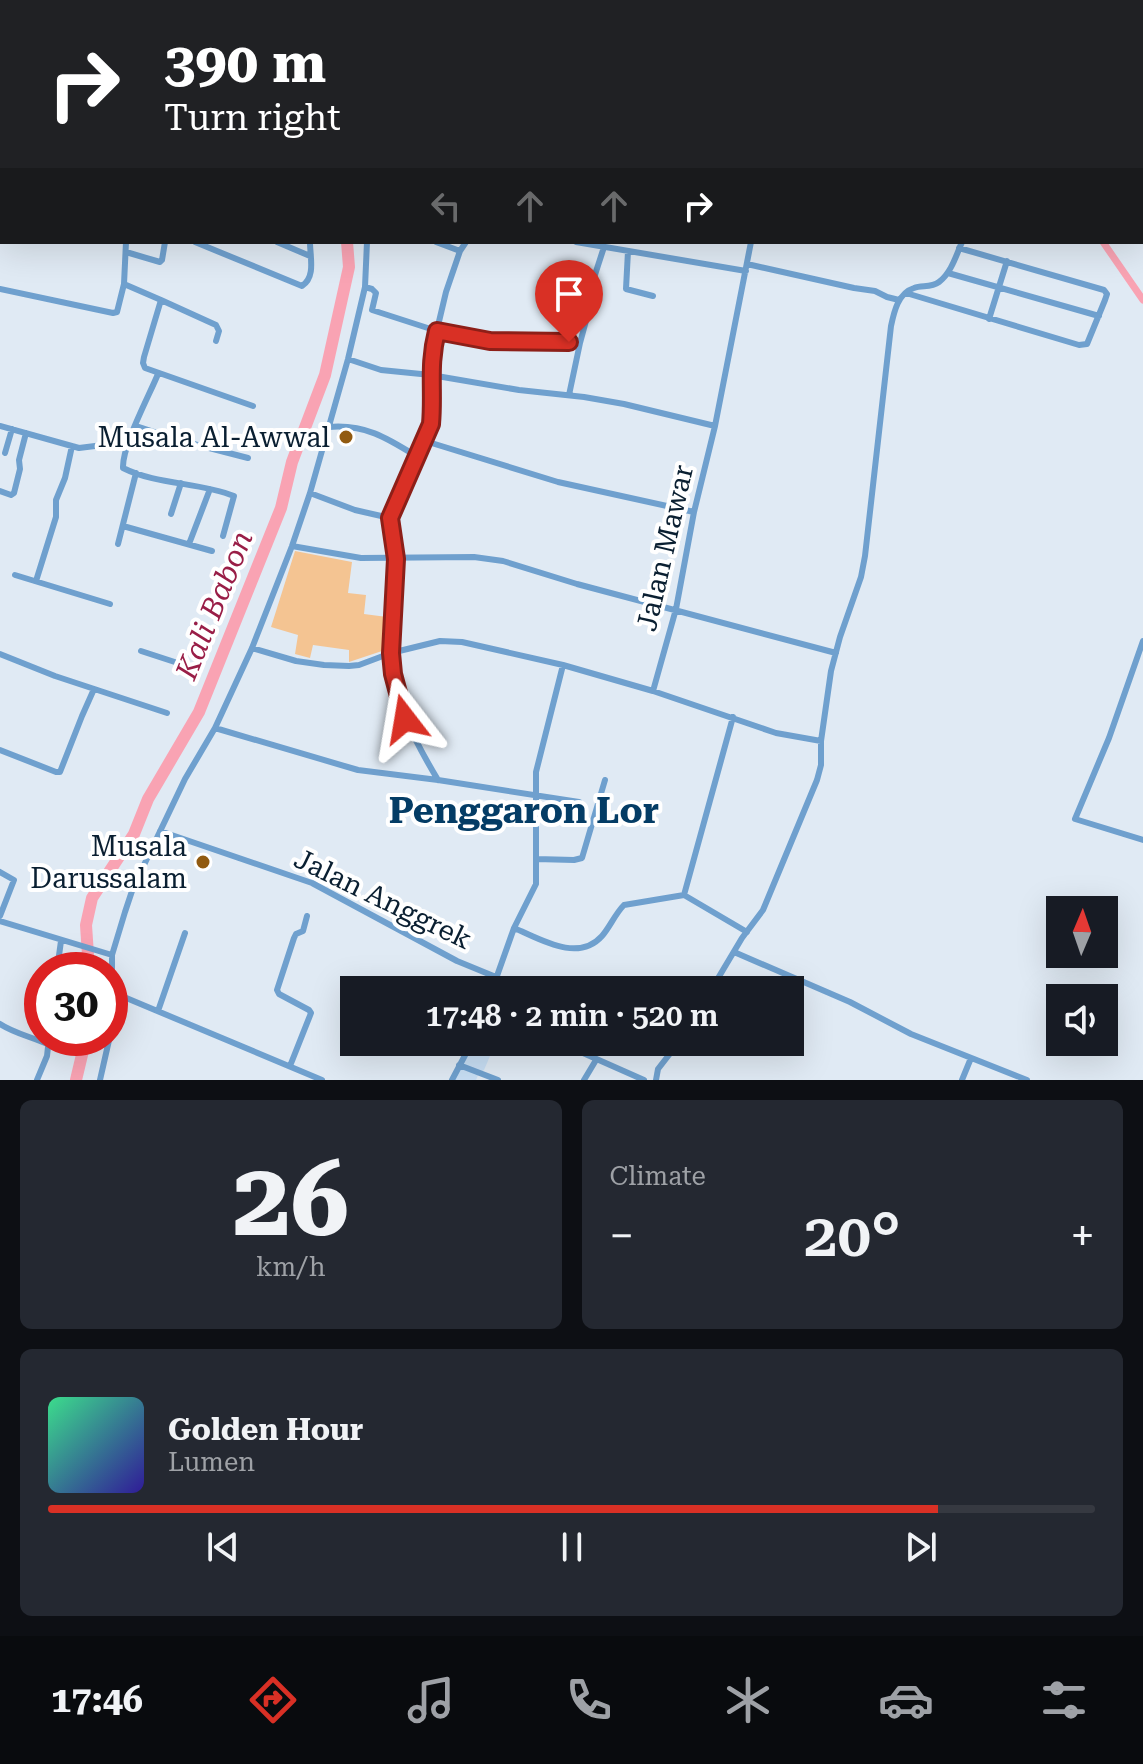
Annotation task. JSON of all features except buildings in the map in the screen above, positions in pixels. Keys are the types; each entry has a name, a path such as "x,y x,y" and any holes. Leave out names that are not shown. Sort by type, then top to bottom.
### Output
{"street":[{"path":"0,289 113,313 119,309 124,284 126,244"},
{"path":"126,252 160,262 165,244"},
{"path":"200,244 302,286 310,279 310,244"},
{"path":"282,244 310,256"},
{"path":"111,952 133,888 185,779 215,728 252,648 292,546 348,359 365,287 367,244"},
{"path":"441,244 460,251"},
{"path":"438,780 405,719 393,674 391,653 396,559 390,518 431,424 432,351 446,292 465,244"},
{"path":"587,244 875,291 899,300"},
{"name":"Jalan Mawar","path":"653,691 676,609 751,244"},
{"path":"719,976 763,910 819,773 831,671 863,569 891,326 899,300 906,293 914,288 936,284 948,273 960,245 1104,290 1107,296 1084,345 906,293"},
{"path":"569,395 591,287 604,247"},
{"path":"628,251 626,289 653,296"},
{"path":"989,319 1007,261"},
{"path":"948,273 1099,316"},
{"path":"124,284 216,325 219,331 216,341"},
{"path":"365,287 376,293 372,310 437,331 490,341 580,343"},
{"path":"161,300 143,363 145,368 253,406"},
{"path":"348,359 381,370 624,404 715,426"},
{"path":"158,374 127,447 123,468 235,497 223,536"},
{"path":"329,427 345,425 361,428 381,435 416,456"},
{"path":"0,426 79,448 111,444 127,447"},
{"path":"136,426 248,458"},
{"path":"5,453 12,429"},
{"path":"0,491 11,495 15,491 26,433"},
{"path":"425,441 558,482 694,512"},
{"path":"36,581 56,517 56,500 72,446"},
{"path":"118,544 136,473"},
{"path":"171,514 181,483"},
{"path":"189,544 210,489"},
{"path":"310,493 355,510 390,518"},
{"path":"123,526 212,551"},
{"path":"292,546 361,558 489,558 836,653"},
{"path":"15,575 110,604"},
{"path":"252,648 296,661 359,665 391,653 450,640 563,665 653,691 776,733 821,741"},
{"path":"1143,641 1109,738 1075,819 1143,840"},
{"path":"141,651 187,666"},
{"path":"0,654 55,676 167,713"},
{"path":"496,976 514,928 535,889 537,765 563,665"},
{"path":"0,750 60,772 94,689"},
{"path":"684,895 733,717"},
{"path":"215,728 343,766 579,802"},
{"path":"536,859 582,858 605,780"},
{"name":"Jalan Anggrek","path":"160,831 312,883 457,961 494,976"},
{"path":"0,872 14,880 0,919 102,952"},
{"path":"514,928 562,948 574,949 599,939 624,905 684,895 747,932"},
{"path":"290,1066 311,1013 279,994 277,987 294,938 303,931 307,916"},
{"path":"158,1011 185,933"},
{"path":"59,952 61,941"},
{"path":"734,952 850,1002 911,1034 1027,1080"},
{"path":"128,999 322,1080"},
{"path":"0,1024 24,1035"},
{"path":"37,1080 47,1056"},
{"path":"100,1080 105,1056"},
{"path":"452,1080 464,1056"},
{"path":"590,1056 644,1080"},
{"path":"656,1080 658,1069 668,1056"},
{"path":"962,1080 971,1058"},
{"path":"584,1080 596,1060"},
{"path":"459,1065 498,1080"}],"shaded area":[{"path":"295,551 352,562 348,593 366,595 364,614 387,617 385,650 349,662 349,650 313,645 310,658 295,654 298,635 271,627"},
{"path":"466,1056 490,1056 476,1080 455,1080"}],"waterway":[{"name":"Kali Babon","path":"88,952 86,925 92,898 134,834 148,799 199,712 281,508 292,462 325,375 349,267 347,244"},
{"path":"1104,244 1143,300"},
{"name":"Kali Babon","path":"76,1080 82,1056"}],"place":[{"name":"Musala Al-Awwal","path":"346,437"},
{"name":"Musala Darussalam","path":"203,862"}],"district":[{"name":"Penggaron Lor","path":"524,811"}],"route":[{"path":"405,719 393,674 391,653 396,559 390,518 431,424 432,351 437,331 490,341 569,342"}]}
